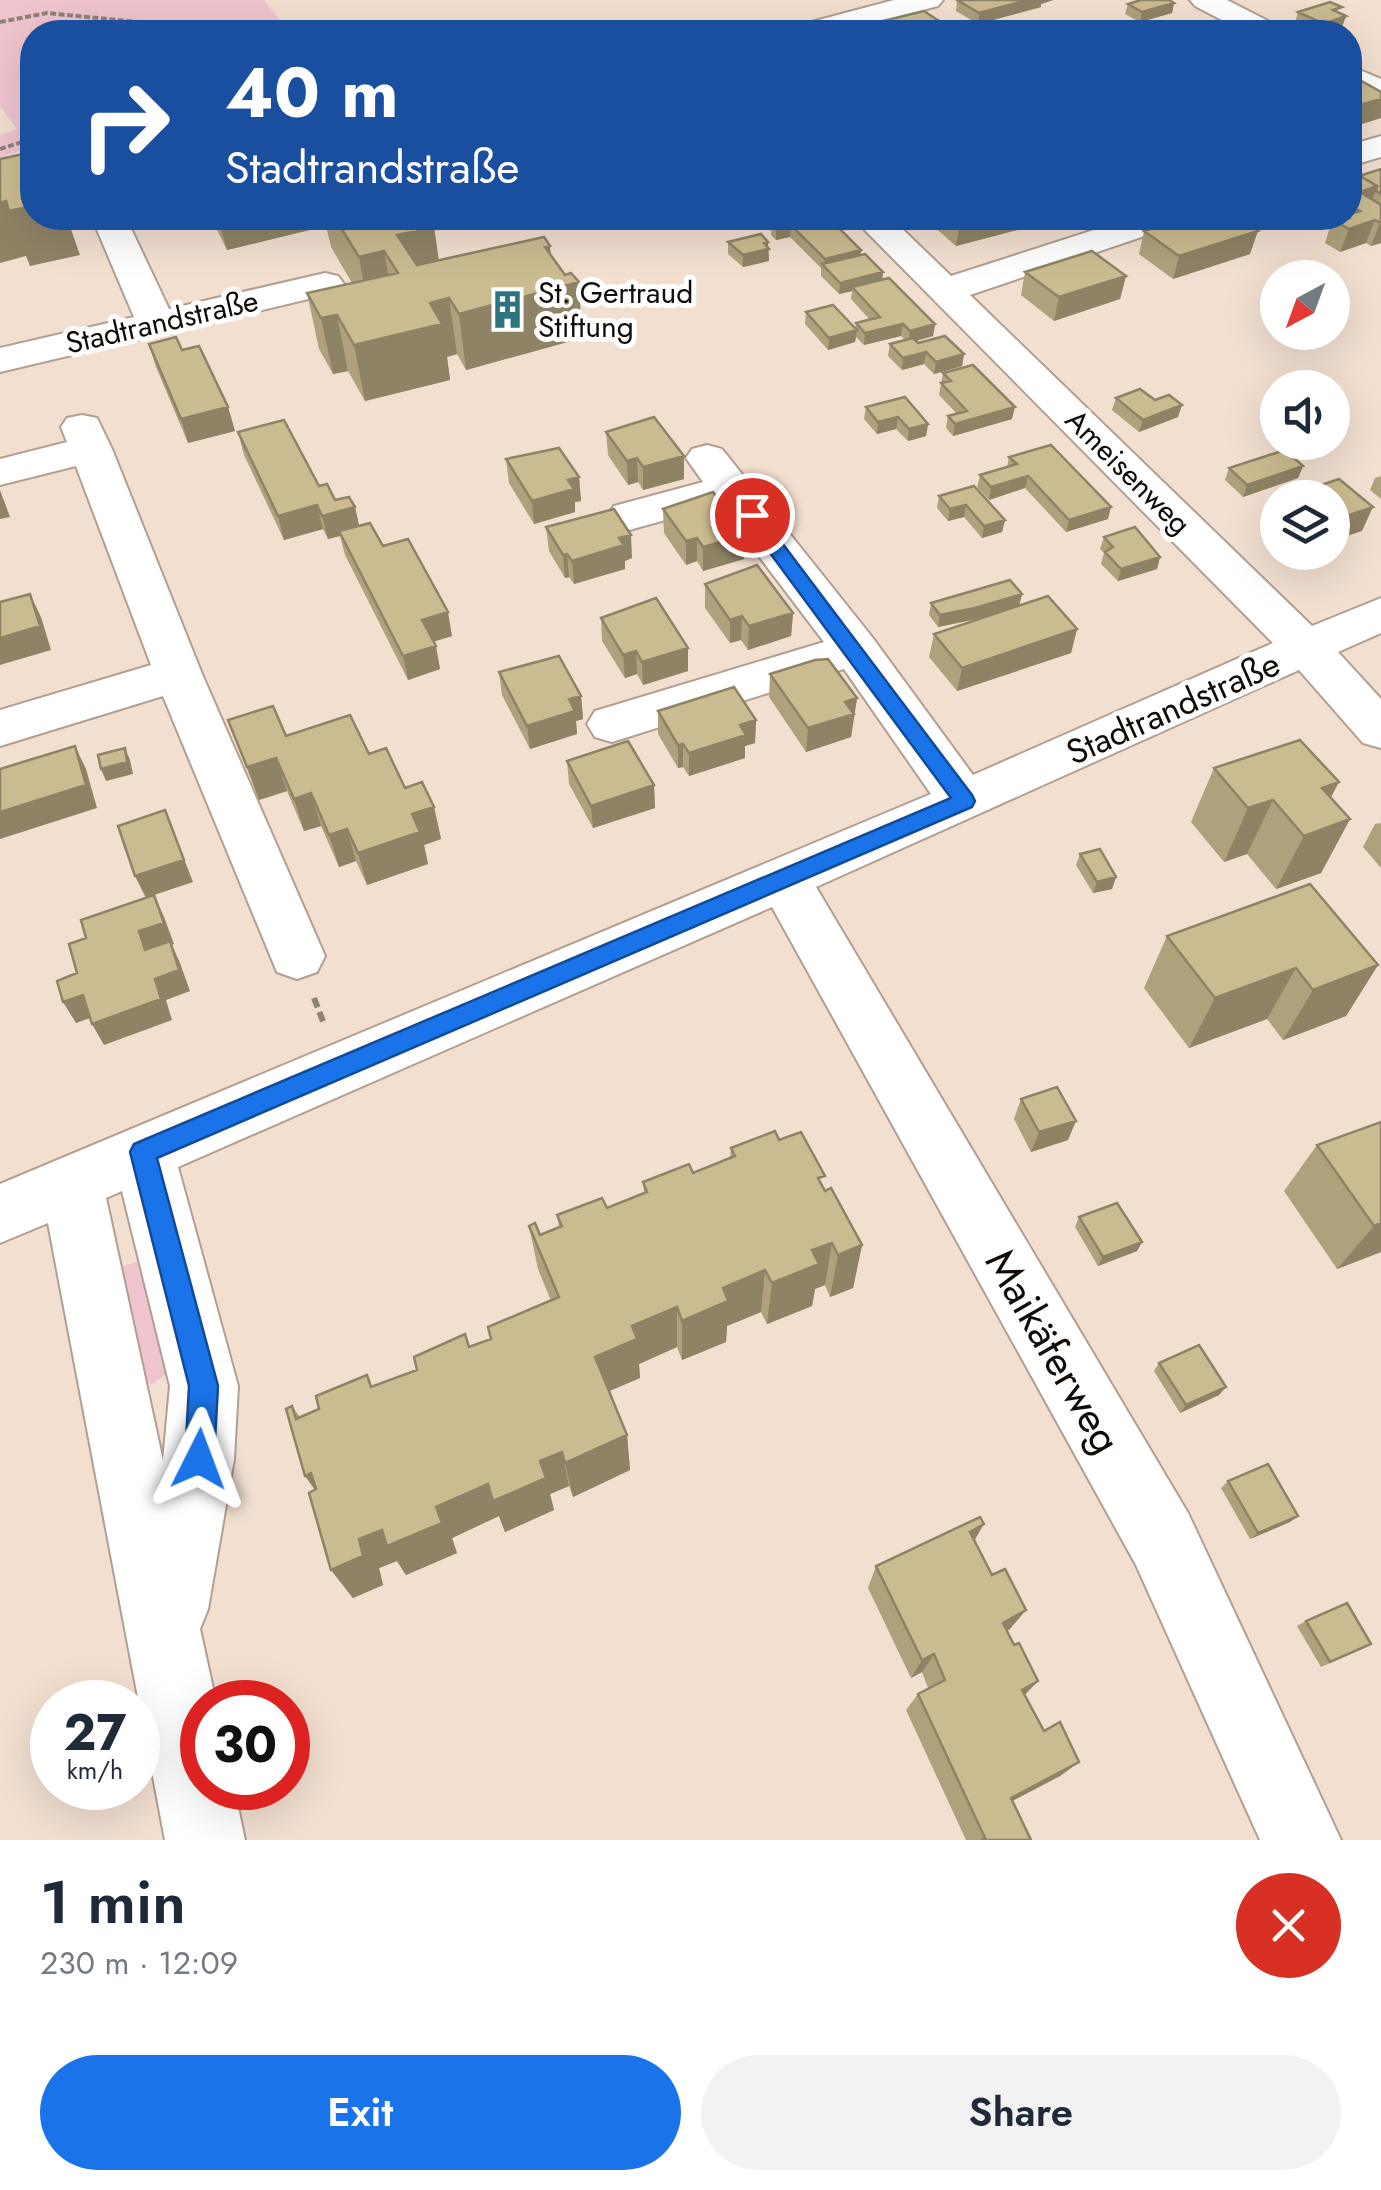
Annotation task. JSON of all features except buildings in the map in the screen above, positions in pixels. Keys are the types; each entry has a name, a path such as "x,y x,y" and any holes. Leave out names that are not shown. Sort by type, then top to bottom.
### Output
{"street":[{"path":"852,20 928,0"},
{"path":"1205,0 1244,20"},
{"path":"113,230 156,323"},
{"name":"Ameisenweg","path":"883,230 1307,649 1381,730"},
{"path":"944,291 1128,230"},
{"name":"Stadtrandstraße","path":"0,360 324,284"},
{"path":"0,472 87,438 178,674 297,956"},
{"path":"629,516 719,473 855,649 964,801"},
{"name":"Stadtrandstraße","path":"0,1214 964,801 1381,614"},
{"path":"612,724 855,649"},
{"path":"0,728 178,674"},
{"name":"Maikäferweg","path":"782,876 1162,1538 1300,1840"},
{"path":"143,1152 204,1386 199,1459 166,1636"},
{"path":"72,1184 205,1840"}],"path":[{"path":"0,22 48,13 119,20"},
{"path":"297,956 342,1067"}],"shaded area":[{"path":"0,0 264,0 280,20 20,20 20,151 0,157 0,135 17,129 0,106"},
{"path":"144,1259 169,1372 152,1384 144,1382 118,1268"}],"place":[{"name":"St. Gertraud Stiftung","path":"508,310"}],"route":[{"path":"199,1459 204,1386 143,1152 964,801 752,515"}]}
